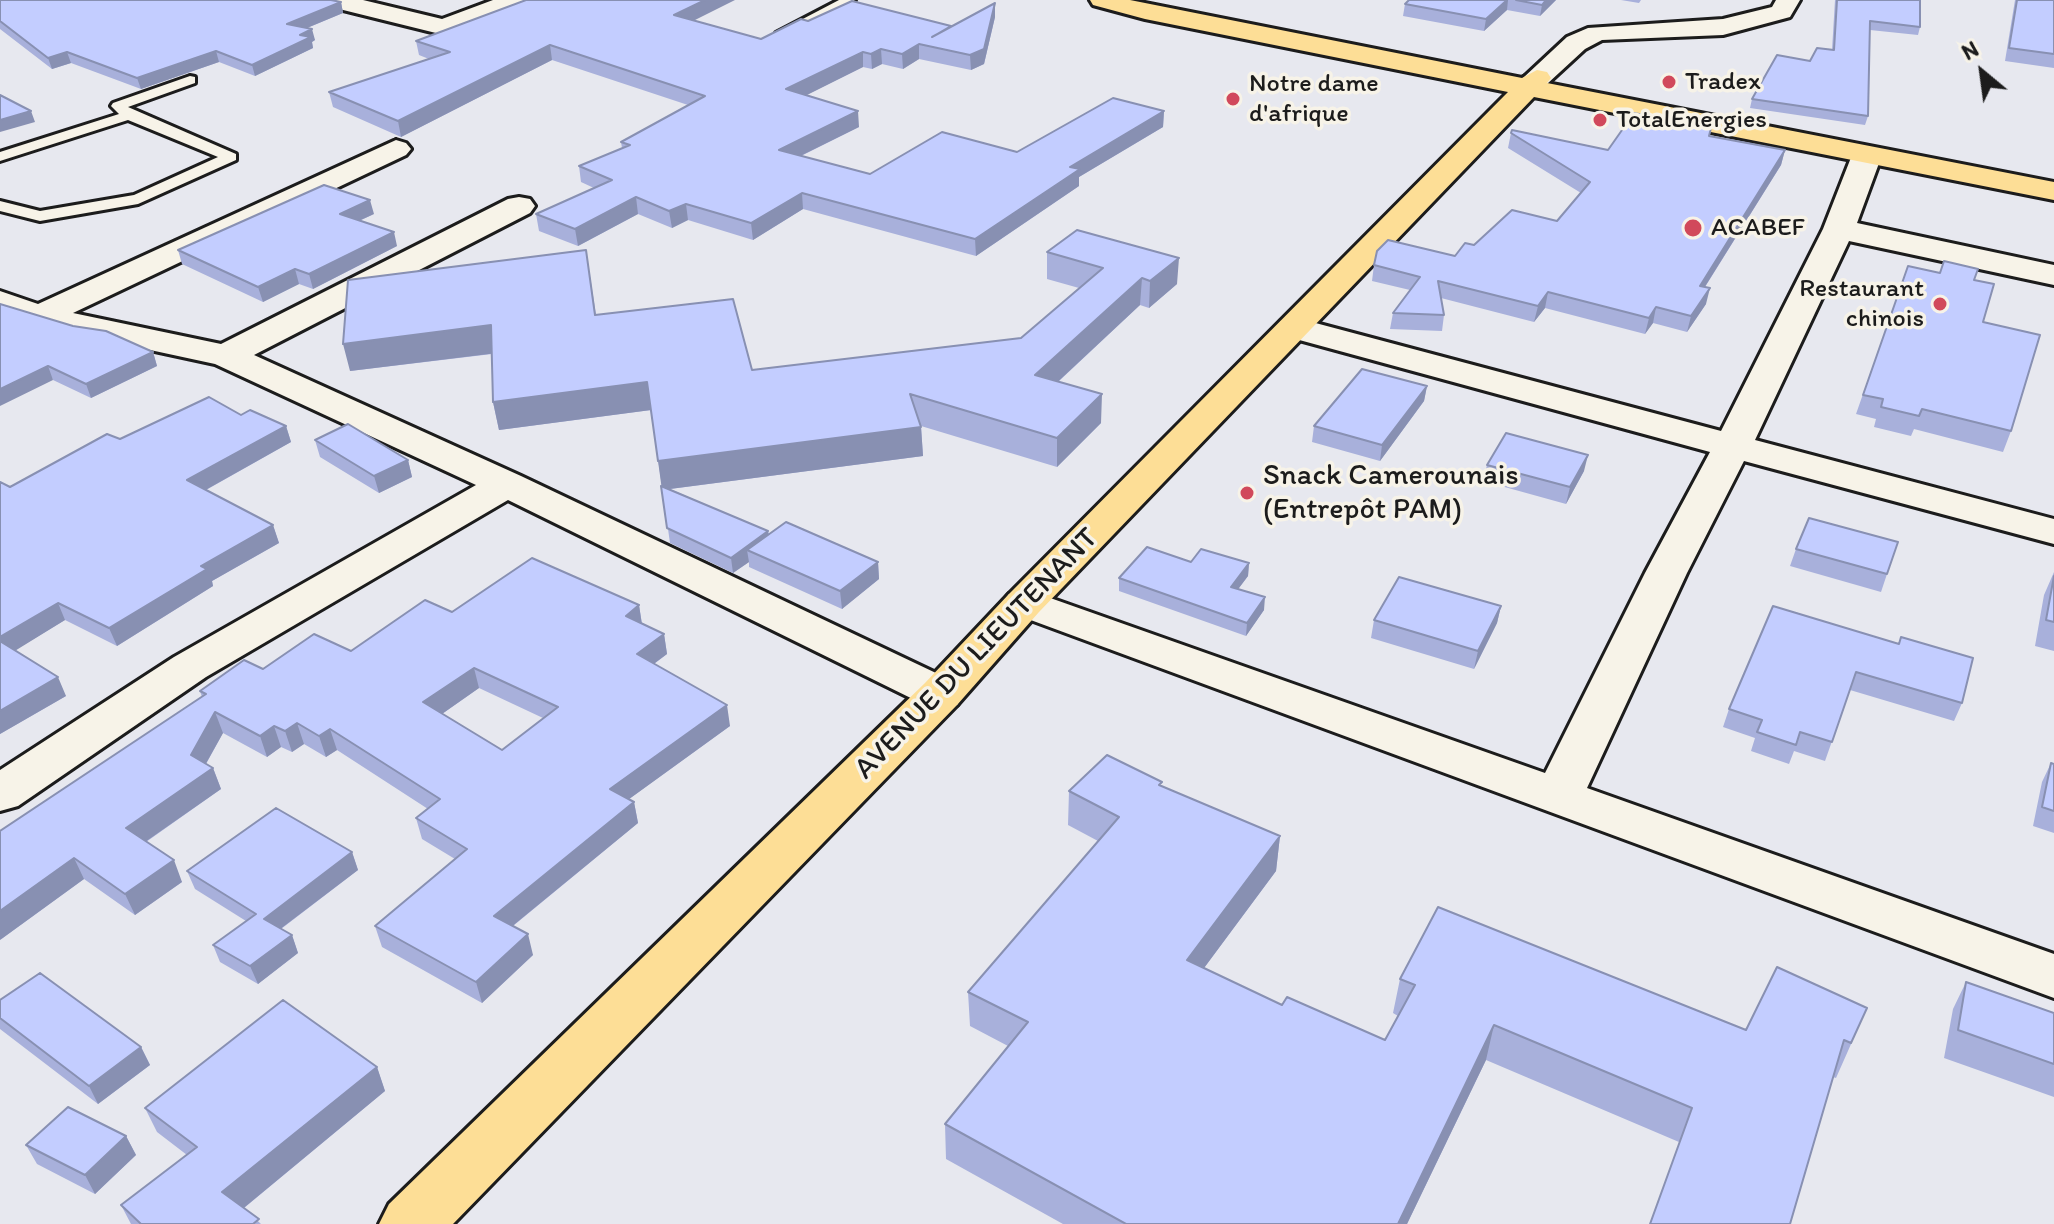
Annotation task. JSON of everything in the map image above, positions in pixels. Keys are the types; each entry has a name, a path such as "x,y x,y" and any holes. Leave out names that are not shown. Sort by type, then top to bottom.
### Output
{"main road":[{"path":"1102,0 1145,12 1431,67 1560,105 1612,103"},
{"path":"1130,0 1521,93 1612,103 2054,191"},
{"path":"1431,67 1462,85 2054,177"},
{"name":"AVENUE DU LIEUTENANT","path":"411,1224 941,694 1024,603 1521,93"}],"street":[{"path":"332,0 444,27 516,0"},
{"path":"1521,93 1576,43 1597,33 1723,27 1781,12 1788,0"},
{"path":"39,316 396,149"},
{"path":"1557,798 1839,229 1867,155"},
{"path":"226,356 519,206"},
{"path":"1839,229 2054,275"},
{"path":"0,301 39,316 226,356 507,484 941,694"},
{"path":"1293,328 2054,532"},
{"path":"0,794 190,667 507,484"},
{"path":"1024,603 2054,976"}],"lane":[{"path":"766,41 849,0"},
{"path":"0,206 40,216 138,199 231,157 129,115 118,106 190,80"},
{"path":"0,157 129,115"}],"building":[{"path":"0,0 341,2 287,24 312,29 300,35 311,37 252,65 216,51 137,78 67,52 48,58 0,21"},
{"path":"526,0 705,0 674,15 761,39 801,19 808,21 852,1 951,26 932,37 995,3 984,49 970,55 919,44 902,54 881,49 871,54 863,52 786,89 858,111 779,150 870,174 942,132 1017,152 1113,98 1164,111 1070,167 1080,169 975,239 802,193 751,223 686,204 669,211 636,197 575,229 536,214 612,180 579,166 630,145 621,142 705,96 550,45 398,121 329,92 450,52 416,41"},
{"path":"1409,0 1507,0 1486,19 1405,4"},
{"path":"1516,0 1546,0 1542,5"},
{"path":"1837,0 1920,0 1920,27 1870,21 1868,116 1752,99 1777,55 1810,61 1817,48 1834,50"},
{"path":"2017,0 2054,0 2054,54 2009,48"},
{"path":"0,95 31,111 0,120"},
{"path":"1634,113 1711,128 1709,136 1785,150 1700,286 1710,288 1691,316 1656,307 1649,318 1548,292 1538,306 1438,281 1444,315 1393,313 1420,277 1374,265 1377,251 1388,240 1455,256 1465,243 1474,245 1512,210 1557,221 1590,182 1511,133 1512,130 1608,150"},
{"path":"324,185 370,200 340,214 394,232 309,274 295,269 258,287 178,250"},
{"path":"1077,230 1179,258 1150,281 1142,278 1035,375 1102,394 1057,438 910,394 921,427 658,461 647,382 493,402 491,325 343,344 348,280 586,250 595,315 733,299 752,370 1021,338 1103,268 1047,252"},
{"path":"1944,261 1978,269 1974,280 1994,284 1983,322 2040,335 2011,431 1922,409 1919,416 1881,407 1883,399 1863,395 1908,266 1940,273"},
{"path":"0,304 73,326 106,331 153,352 86,384 48,366 0,389"},
{"path":"1362,369 1427,386 1382,445 1314,426"},
{"path":"209,397 241,415 250,410 286,426 187,480 273,525 201,566 207,569 109,628 58,603 0,637 0,482 10,487 107,434 120,439"},
{"path":"348,424 408,460 374,476 315,440"},
{"path":"1506,433 1588,455 1570,487 1487,465"},
{"path":"661,486 768,531 731,558 667,528"},
{"path":"1809,518 1898,542 1887,574 1796,549"},
{"path":"786,522 878,562 840,591 747,550"},
{"path":"1147,547 1191,562 1201,549 1249,563 1231,587 1265,597 1247,623 1119,578"},
{"path":"532,558 639,605 626,616 664,634 637,654 727,705 610,789 634,802 494,916 528,934 476,982 375,926 467,849 416,818 440,799 330,729 319,736 297,723 285,731 274,726 260,736 215,712 191,755 213,768 126,828 174,860 125,894 74,858 0,911 0,831 206,694 200,691 244,660 263,669 314,634 351,651 425,600 452,612","holes":["474,668 558,707 502,750 423,702"]},
{"path":"2054,576 2054,622 2046,620"},
{"path":"1399,577 1501,606 1478,651 1374,620"},
{"path":"1773,606 1899,644 1901,637 1973,658 1962,703 1856,672 1832,742 1800,732 1796,745 1757,732 1762,720 1729,709"},
{"path":"0,641 58,677 0,711"},
{"path":"1107,755 1162,782 1159,785 1280,836 1187,960 1282,1005 1287,997 1385,1040 1415,985 1400,979 1438,907 1746,1030 1777,967 1867,1008 1851,1043 1844,1040 1790,1224 1650,1224 1692,1108 1494,1025 1398,1224 1126,1224 945,1124 1028,1022 968,992 1119,817 1069,791"},
{"path":"2051,763 2054,764 2054,811 2042,807"},
{"path":"276,808 352,852 264,919 292,935 250,966 213,945 256,914 187,871"},
{"path":"40,973 141,1047 89,1086 0,1018 0,1000"},
{"path":"1966,982 2054,1013 2054,1064 1958,1030"},
{"path":"283,1000 377,1067 222,1192 259,1219 253,1224 141,1224 121,1205 197,1147 145,1108"},
{"path":"68,1107 126,1136 85,1175 26,1145"}],"place":[{"name":"Tradex","path":"1669,82"},
{"name":"Notre dame d'afrique","path":"1233,99"},
{"name":"TotalEnergies","path":"1600,120"},
{"name":"ACABEF","path":"1693,228"},
{"name":"Restaurant chinois","path":"1940,304"},
{"name":"Snack Camerounais (Entrepôt PAM)","path":"1247,493"}]}
